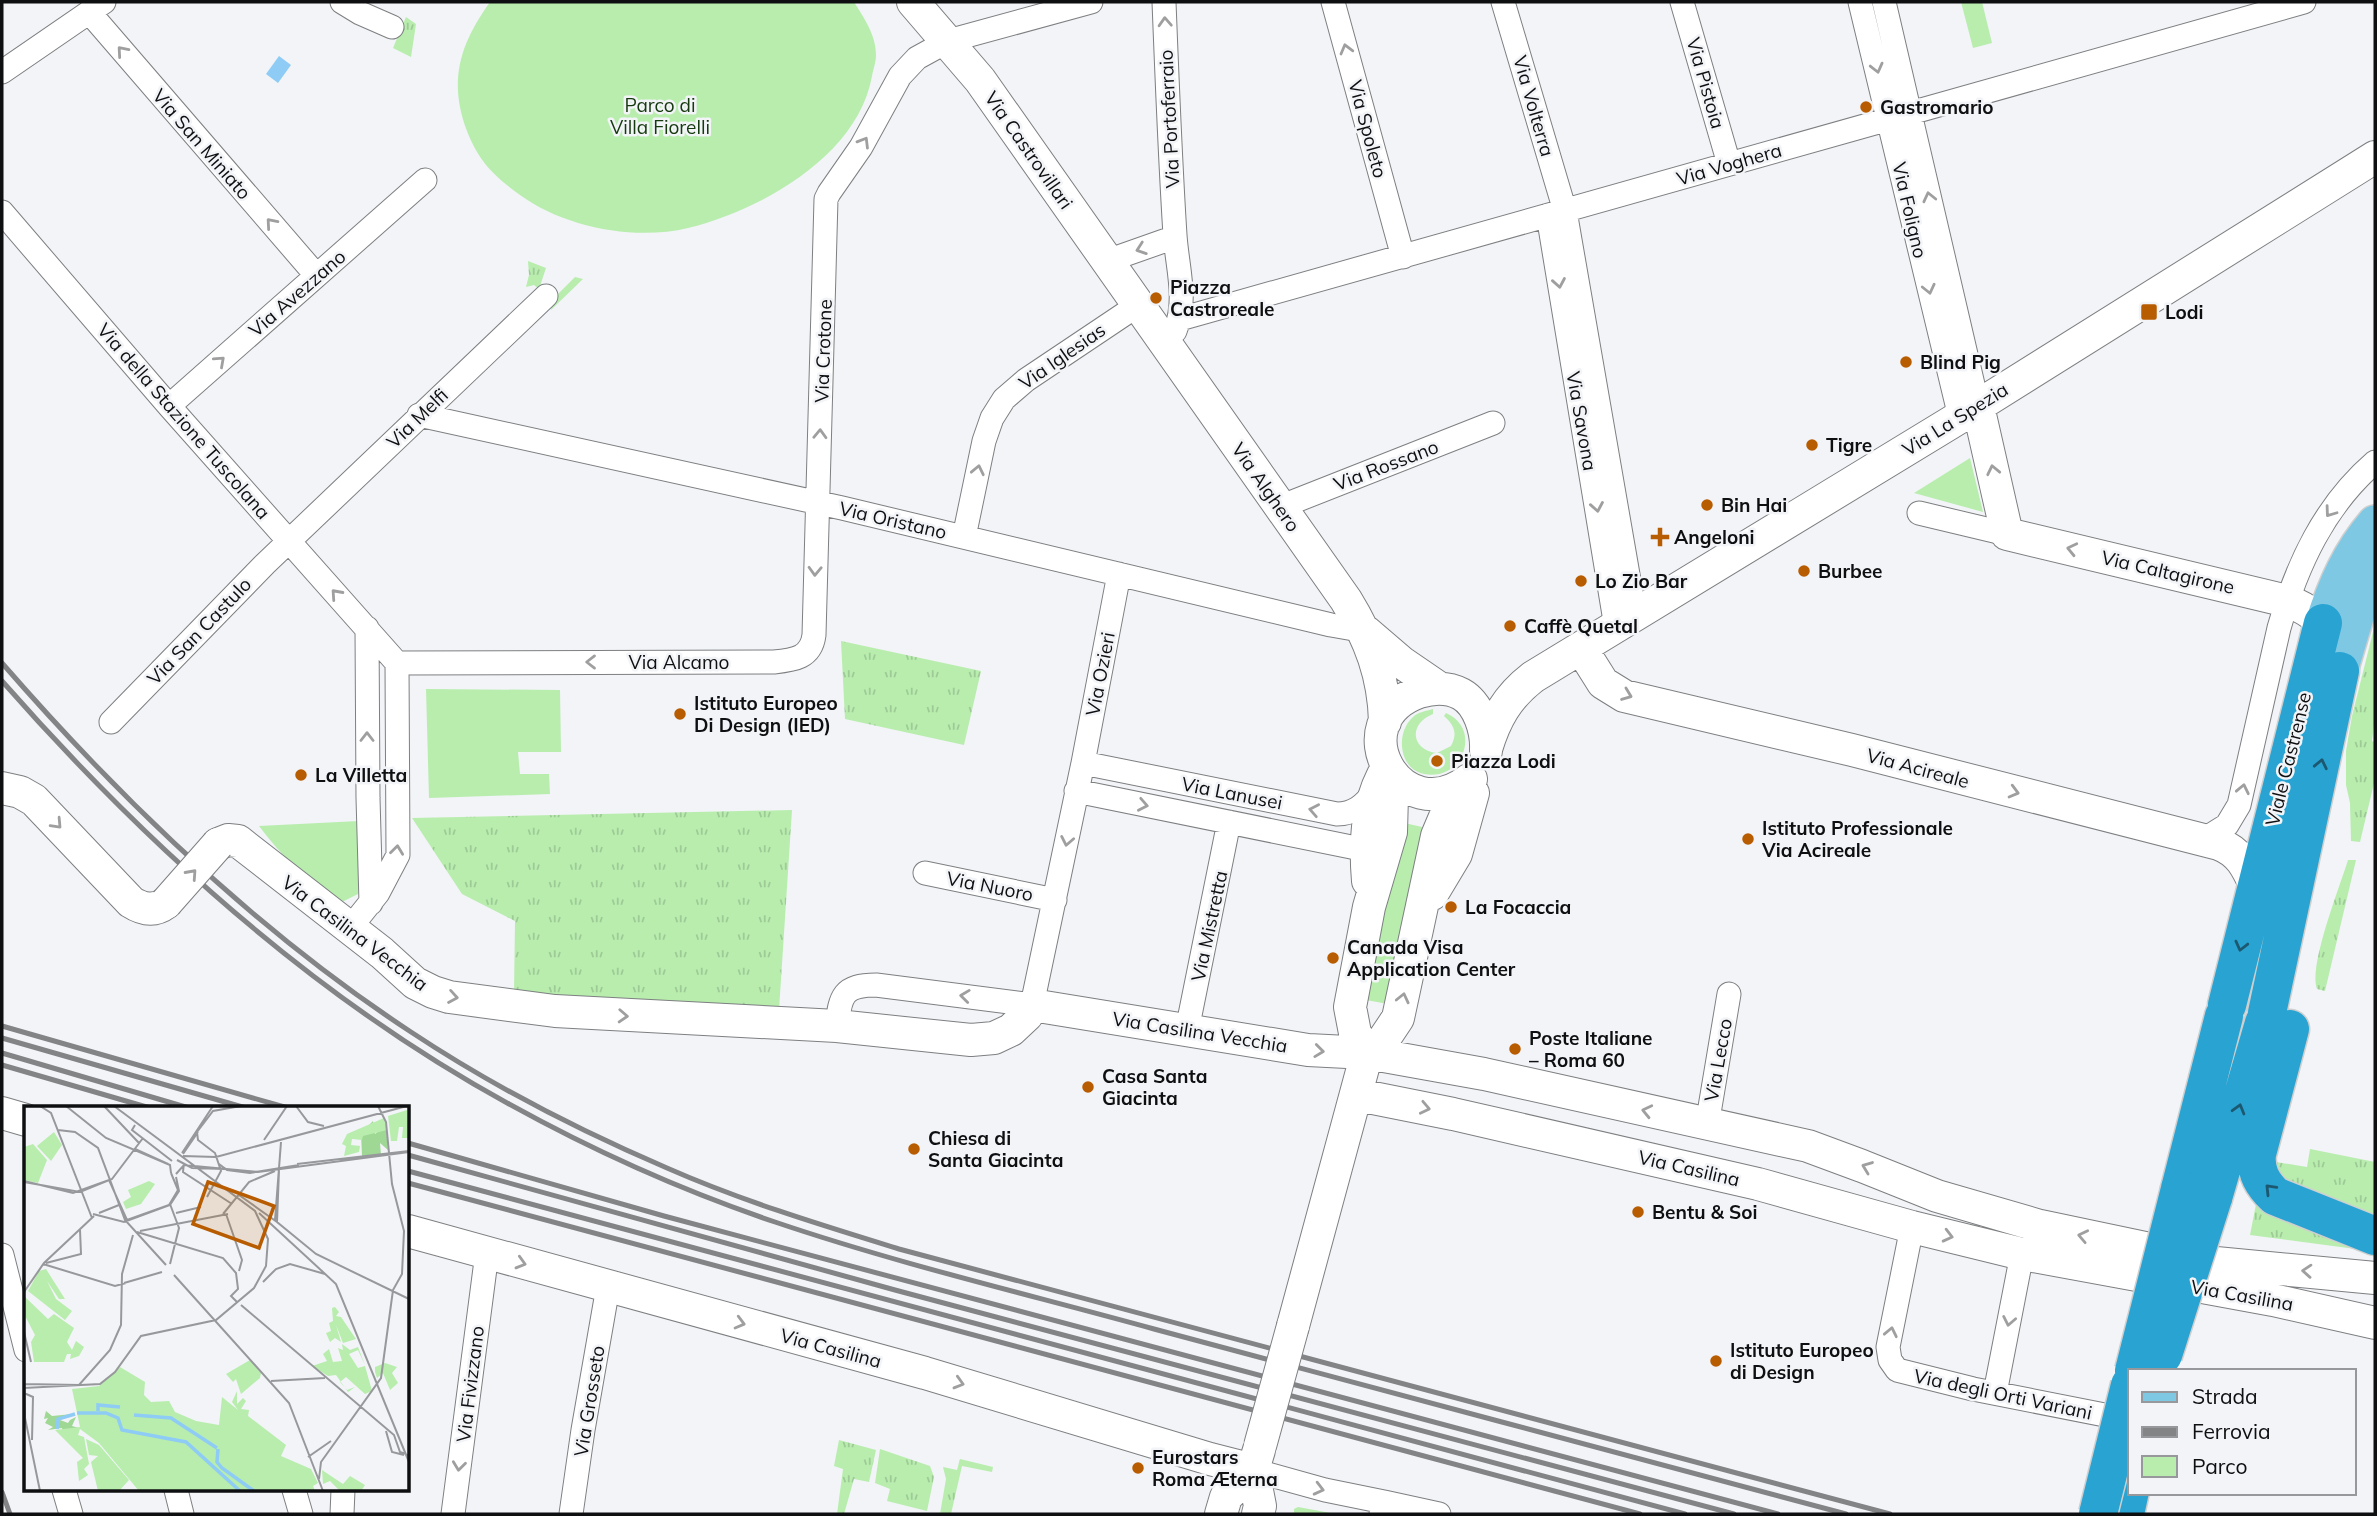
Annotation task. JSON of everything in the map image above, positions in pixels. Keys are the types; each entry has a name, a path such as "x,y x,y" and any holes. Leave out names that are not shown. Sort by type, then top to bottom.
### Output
{"highway":[{"name":"Viale Castrense","path":"2196,1194 2225,1010 2323,623"},
{"name":"Viale Castrense","path":"2196,1194 2278,1021 2297,878 2340,671"},
{"path":"2278,1021 2257,1154 2258,1173 2263,1185 2274,1196 2375,1236"},
{"path":"2135,1369 2196,1194"},
{"path":"2160,1369 2196,1194"},
{"path":"2116,1508 2128,1403"}],"main road":[{"name":"Via Castrovillari","path":"913,2 980,80 1107,261"},
{"name":"Via La Spezia","path":"1479,766 1492,729 1504,706 1533,677 1969,412 2375,157"},
{"path":"1107,261 1138,305 1172,332"},
{"name":"Via Alghero","path":"1172,332 1280,507 1365,631 1401,663 1447,690"},
{"path":"1969,412 2007,534"},
{"name":"Viale Castrense","path":"2323,623 2343,570 2375,523"},
{"name":"Via Caltagirone","path":"2007,534 2287,601 2308,609 2323,623"},
{"name":"Viale Castrense","path":"2340,671 2358,610 2375,569"},
{"path":"2323,623 2334,642 2340,671"},
{"name":"Via Alghero","path":"1365,631 1381,687 1385,722"},
{"name":"Via Acireale","path":"1581,648 1604,683 1632,698 1852,750 2224,846 2244,863 2256,887"},
{"name":"Via La Spezia","path":"1447,690 1500,687 1533,677"},
{"path":"1258,1514 1260,1506 1256,1458 1358,1095 1367,1053 1384,1039 1398,1018 1424,906 1445,852 1448,809 1479,766 1484,728 1476,710 1466,697 1447,690 1425,690 1403,699 1391,710 1385,722 1381,776 1392,795 1374,842 1369,907 1350,1007 1355,1033 1367,1053"},
{"path":"1381,776 1397,780 1410,790 1421,793 1445,793 1457,788 1479,766"},
{"name":"Via Casilina Vecchia","path":"2,788 20,792 34,800 131,902 142,908 151,909 166,903 218,844 228,840 239,841 262,862 350,928 415,984 449,997 573,1013 837,1026 988,1040 1011,1031 1027,1015 1032,1005 1326,1052 1367,1053"},
{"name":"Via Casilina","path":"1367,1053 1497,1077 1818,1149 1937,1196 2040,1226 2216,1263 2375,1278"},
{"name":"Via Casilina","path":"1358,1095 1758,1184 2022,1254 2273,1300 2375,1324"},
{"path":"2,1113 24,1119"},
{"name":"Via Casilina","path":"410,1232 925,1373 1197,1455 1256,1458"},
{"path":"1221,1514 1226,1497 1256,1458"}],"street":[{"path":"342,2 359,13 392,27"},
{"path":"948,41 1090,2"},
{"name":"Via Portoferraio","path":"1164,2 1175,237"},
{"name":"Via Spoleto","path":"1333,2 1403,257"},
{"name":"Via Volterra","path":"1503,2 1556,213"},
{"name":"Via Pistoia","path":"1682,2 1729,164"},
{"name":"Via Foligno","path":"1860,2 1899,115"},
{"name":"Via Foligno","path":"1884,2 1899,115 1969,412"},
{"name":"Via Voghera","path":"1172,332 1403,257 2277,5 2304,2"},
{"path":"2,72 96,7"},
{"name":"Via San Miniato","path":"96,7 316,275"},
{"name":"Via Crotone","path":"817,502 826,199 867,138 900,76 917,58 948,41"},
{"name":"Via Avezzano","path":"169,406 425,180"},
{"name":"Via della Stazione Tuscolana","path":"2,212 169,406 397,663"},
{"name":"Via Savona","path":"1556,213 1625,621"},
{"path":"1107,261 1175,237 1181,287 1172,332"},
{"name":"Via Melfi","path":"289,541 545,296"},
{"name":"Via Iglesias","path":"964,537 984,441 992,418 1004,400 1026,380 1138,305"},
{"name":"Via Oristano","path":"419,415 817,502 1365,631"},
{"name":"Via Rossano","path":"1280,507 1493,423"},
{"name":"Viale Castrense","path":"2203,840 2227,825 2239,806 2287,601 2318,529 2351,485 2375,462"},
{"name":"Via Alcamo","path":"397,663 761,662 799,658 808,651 814,635 817,502"},
{"path":"1919,513 2007,534"},
{"name":"Via San Castulo","path":"111,722 289,541"},
{"name":"Via Ozieri","path":"1080,776 1119,574"},
{"path":"367,628 371,903"},
{"path":"350,928 385,882 398,855 397,663"},
{"name":"Via Lanusei","path":"1080,776 1346,814 1359,808 1381,776"},
{"name":"Via Lanusei","path":"1080,776 1229,822 1374,842"},
{"name":"Via Nuoro","path":"1032,1005 1080,776"},
{"name":"Via Mistretta","path":"1187,1030 1229,822"},
{"name":"Via Nuoro","path":"925,873 1055,900"},
{"name":"Via Casilina Vecchia","path":"837,1026 842,998 849,990 863,985 1032,1005"},
{"name":"Via Lecco","path":"1706,1125 1730,994"},
{"name":"Via degli Orti Variani","path":"1912,1227 1888,1347 1890,1360 1902,1372 2128,1421"},
{"name":"Via Fivizzano","path":"453,1514 487,1253"},
{"path":"1995,1393 2022,1254"},
{"path":"2,1255 24,1342"},
{"name":"Via Grosseto","path":"571,1514 608,1287"},
{"path":"2141,1369 2153,1319"},
{"name":"Via degli Orti Variani","path":"2116,1508 2128,1433"},
{"path":"1256,1458 1325,1490 1382,1508 1439,1514"},
{"path":"65,1492 71,1514"},
{"path":"176,1492 182,1514"},
{"path":"295,1492 301,1514"},
{"path":"342,1514 343,1492"}],"green space":[{"name":"Parco di Villa Fiorelli","path":"490,2 854,2 872,34 876,60 863,105 848,131 827,155 802,175 775,193 716,220 667,232 623,232 578,223 538,206 502,181 488,168 477,151 461,113 458,79 460,64 471,33"},
{"path":"1961,2 1982,2 1992,43 1973,48"},
{"path":"406,17 416,24 411,57 393,48"},
{"path":"528,261 546,268 539,289 534,285 526,287"},
{"path":"575,277 583,279 551,310 552,300"},
{"path":"1970,458 1983,512 1914,493"},
{"path":"2375,624 2375,717 2372,741 2375,742 2375,779 2360,842 2351,841 2346,751"},
{"path":"841,641 981,671 964,745 845,719"},
{"path":"426,689 560,690 561,752 518,752 520,774 549,774 550,794 429,798"},
{"path":"1433,709 1433,714 1425,718 1416,730 1418,742 1422,747 1437,753 1451,746 1454,733 1444,716 1446,713 1464,730 1465,741 1463,752 1449,770 1424,774 1409,765 1402,750 1402,741 1407,724 1413,717"},
{"path":"792,810 779,1010 514,994 515,921 462,894 412,818"},
{"path":"359,821 361,858 358,894 338,904 296,868 259,826"},
{"path":"1400,822 1431,829 1388,1004 1366,1000"},
{"path":"2348,860 2356,860 2325,991 2317,989 2317,963"},
{"path":"2310,1149 2375,1162 2375,1220 2285,1189 2270,1161 2307,1167"},
{"path":"2258,1194 2363,1250 2250,1235"},
{"path":"839,1440 876,1450 869,1482 854,1479 844,1514 837,1514 843,1469 834,1466"},
{"path":"880,1449 930,1466 934,1477 927,1511 887,1501 890,1489 875,1483"},
{"path":"960,1459 993,1467 992,1472 962,1466 951,1514 940,1514 946,1479 943,1467 957,1470"},
{"path":"1298,1507 1336,1514 1294,1514 1294,1509"}],"water":[{"path":"279,56 291,65 278,83 266,74"}],"railway":[{"path":"2,663 95,765 144,814 246,907 299,951 354,993 472,1070 536,1106 634,1153 753,1202 899,1249 1890,1514"},
{"path":"2,681 115,802 237,915 302,967 437,1062 541,1121 639,1169 775,1222 916,1265 1846,1514"},
{"path":"2,1026 281,1106"},
{"path":"2,1038 239,1106"},
{"path":"2,1053 182,1106"},
{"path":"2,1065 143,1106"},
{"path":"410,1144 664,1216 1778,1514"},
{"path":"410,1156 895,1290 1734,1514"},
{"path":"410,1172 1685,1514"},
{"path":"410,1184 1640,1514"},
{"path":"2,1492 10,1514"}],"place":[{"name":"Gastromario","path":"1866,107"},
{"name":"Piazza Castroreale","path":"1156,298"},
{"name":"Lodi","path":"2149,312"},
{"name":"Blind Pig","path":"1906,362"},
{"name":"Tigre","path":"1812,445"},
{"name":"Bin Hai","path":"1707,505"},
{"name":"Angeloni","path":"1660,537"},
{"name":"Burbee","path":"1804,571"},
{"name":"Lo Zio Bar","path":"1581,581"},
{"name":"Caffè Quetal","path":"1510,626"},
{"name":"Istituto Europeo Di Design (IED)","path":"680,714"},
{"name":"Piazza Lodi","path":"1437,761"},
{"name":"La Villetta","path":"301,775"},
{"name":"Istituto Professionale Via Acireale","path":"1748,839"},
{"name":"La Focaccia","path":"1451,907"},
{"name":"Canada Visa Application Center","path":"1333,958"},
{"name":"Poste Italiane – Roma 60","path":"1515,1049"},
{"name":"Casa Santa Giacinta","path":"1088,1087"},
{"name":"Chiesa di Santa Giacinta","path":"914,1149"},
{"name":"Bentu & Soi","path":"1638,1212"},
{"name":"Istituto Europeo di Design","path":"1716,1361"},
{"name":"Eurostars Roma Æterna","path":"1138,1468"}]}
